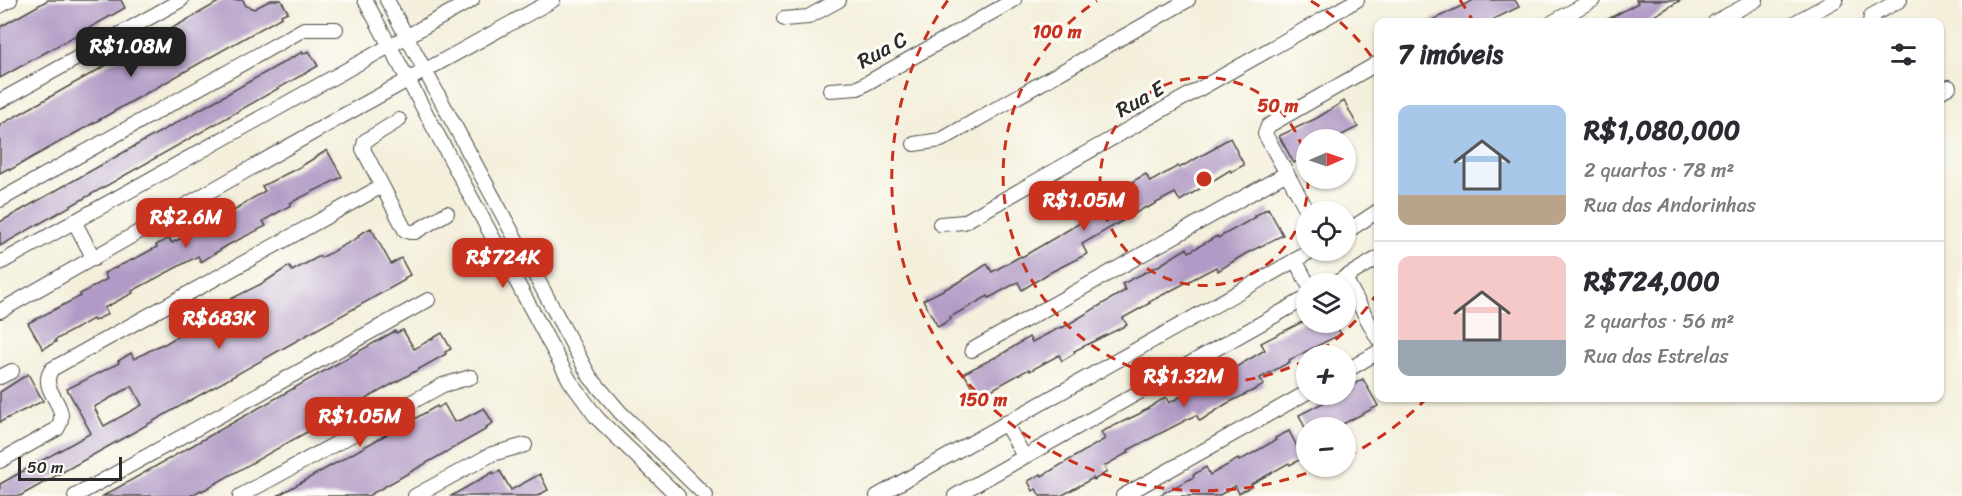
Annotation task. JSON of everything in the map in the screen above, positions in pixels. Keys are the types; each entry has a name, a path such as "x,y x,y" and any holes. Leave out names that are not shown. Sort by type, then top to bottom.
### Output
{"street":[{"path":"0,6 10,0"},
{"path":"0,101 181,0"},
{"path":"365,0 570,381 597,418 678,496"},
{"path":"387,0 590,377 620,412 706,496"},
{"path":"0,263 472,0"},
{"path":"0,311 337,119 553,0"},
{"path":"784,18 808,17 839,0"},
{"name":"Rua C","path":"830,90 858,88 1014,0"},
{"path":"914,144 941,140 1188,0"},
{"path":"1560,18 1593,0"},
{"path":"1722,18 1756,0"},
{"path":"1803,18 1836,0"},
{"path":"1871,18 1900,0"},
{"name":"Rua E","path":"940,224 964,222 1348,2"},
{"path":"0,200 304,29 336,29"},
{"path":"1302,201 1265,134 1268,126 1374,65"},
{"path":"399,120 365,141 363,145 382,186 405,230 415,232 447,213"},
{"path":"972,350 1287,173"},
{"path":"0,461 57,429 62,419 62,412 48,385 47,379 52,369 382,186"},
{"path":"1356,226 1374,214"},
{"path":"74,221 94,259"},
{"path":"877,496 1295,260 1302,273"},
{"path":"1353,273 1374,260"},
{"path":"75,496 428,300"},
{"path":"955,496 1296,304"},
{"path":"1356,306 1374,333"},
{"path":"1356,365 1374,354"},
{"path":"240,496 443,385 471,377"},
{"path":"1123,496 1296,399"},
{"path":"1005,423 1024,456"},
{"path":"415,496 492,454 525,445"}],"building":[{"path":"48,0 121,0 125,8 0,78 0,27"},
{"path":"222,0 243,0 246,6 254,9 271,0 281,0 288,12 10,170 9,168 0,173 0,125"},
{"path":"1474,0 1515,0 1519,7 1496,18 1436,18"},
{"path":"1636,0 1681,0 1651,18 1610,18 1638,3"},
{"path":"309,51 318,66 0,246 0,222 302,52 303,54"},
{"path":"1344,101 1358,127 1354,129 1296,129 1296,162 1294,163 1279,136 1317,118"},
{"path":"1230,138 1244,165 1231,172 1230,170 1180,201 1175,193 1146,207 1082,244 1087,254 1022,290 1018,282 989,298 988,296 950,317 951,319 938,327 923,300 961,281 987,264 992,272 1022,257 1087,219 1081,210 1134,183 1133,181 1146,174 1150,182 1178,166 1179,168"},
{"path":"327,150 342,177 290,203 291,205 263,221 266,226 201,262 198,256 132,291 133,293 104,308 108,314 94,321 93,319 43,349 28,323 81,296 80,294 107,279 104,273 157,247 156,245 169,238 172,243 239,208 265,191 262,186"},
{"path":"1268,208 1283,235 1218,271 1216,267 1149,302 1123,318 1127,325 1074,351 1075,353 1062,361 1059,355 1030,371 1029,369 979,399 964,373 1029,337 1032,342 1062,328 1126,290 1122,284 1187,248 1189,252 1217,236 1218,238"},
{"path":"371,228 391,264 401,258 410,275 404,278 405,280 20,496 0,496 0,484 91,433 67,389 119,363 118,361 131,353 134,359 163,345 228,307 225,302 263,283 289,266 292,271 320,256 321,258 359,237 358,235","holes":["132,386 142,405 104,426 94,407"]},
{"path":"1296,325 1296,333 1341,334 1319,345 1296,345 1296,356 1289,360 1290,362 1260,378 1264,385 1226,404 1200,421 1196,415 1128,450 1129,452 1104,466 1107,472 1094,480 1093,478 1061,496 1040,496 1036,489 1033,491 1028,481 1041,474 1042,476 1105,439 1101,432 1139,414 1166,397 1169,403 1198,387 1199,389 1265,350 1261,343"},
{"path":"403,330 414,349 442,333 451,349 445,352 446,354 202,491 190,496 103,496 395,331 396,333"},
{"path":"28,374 43,401 0,422 0,392"},
{"path":"1363,379 1378,406 1356,417 1300,417 1299,415 1319,405 1356,405 1356,383"},
{"path":"444,404 454,422 484,408 493,423 486,427 487,429 368,496 277,496 437,406 438,408"},
{"path":"1289,431 1296,444 1296,462 1290,465 1289,463 1239,493 1235,486 1218,496 1158,496 1194,477 1193,475 1206,467 1210,475 1276,440 1275,438"},
{"path":"500,471 511,490 540,474 548,490 537,496 451,496 493,472 494,474"}]}
